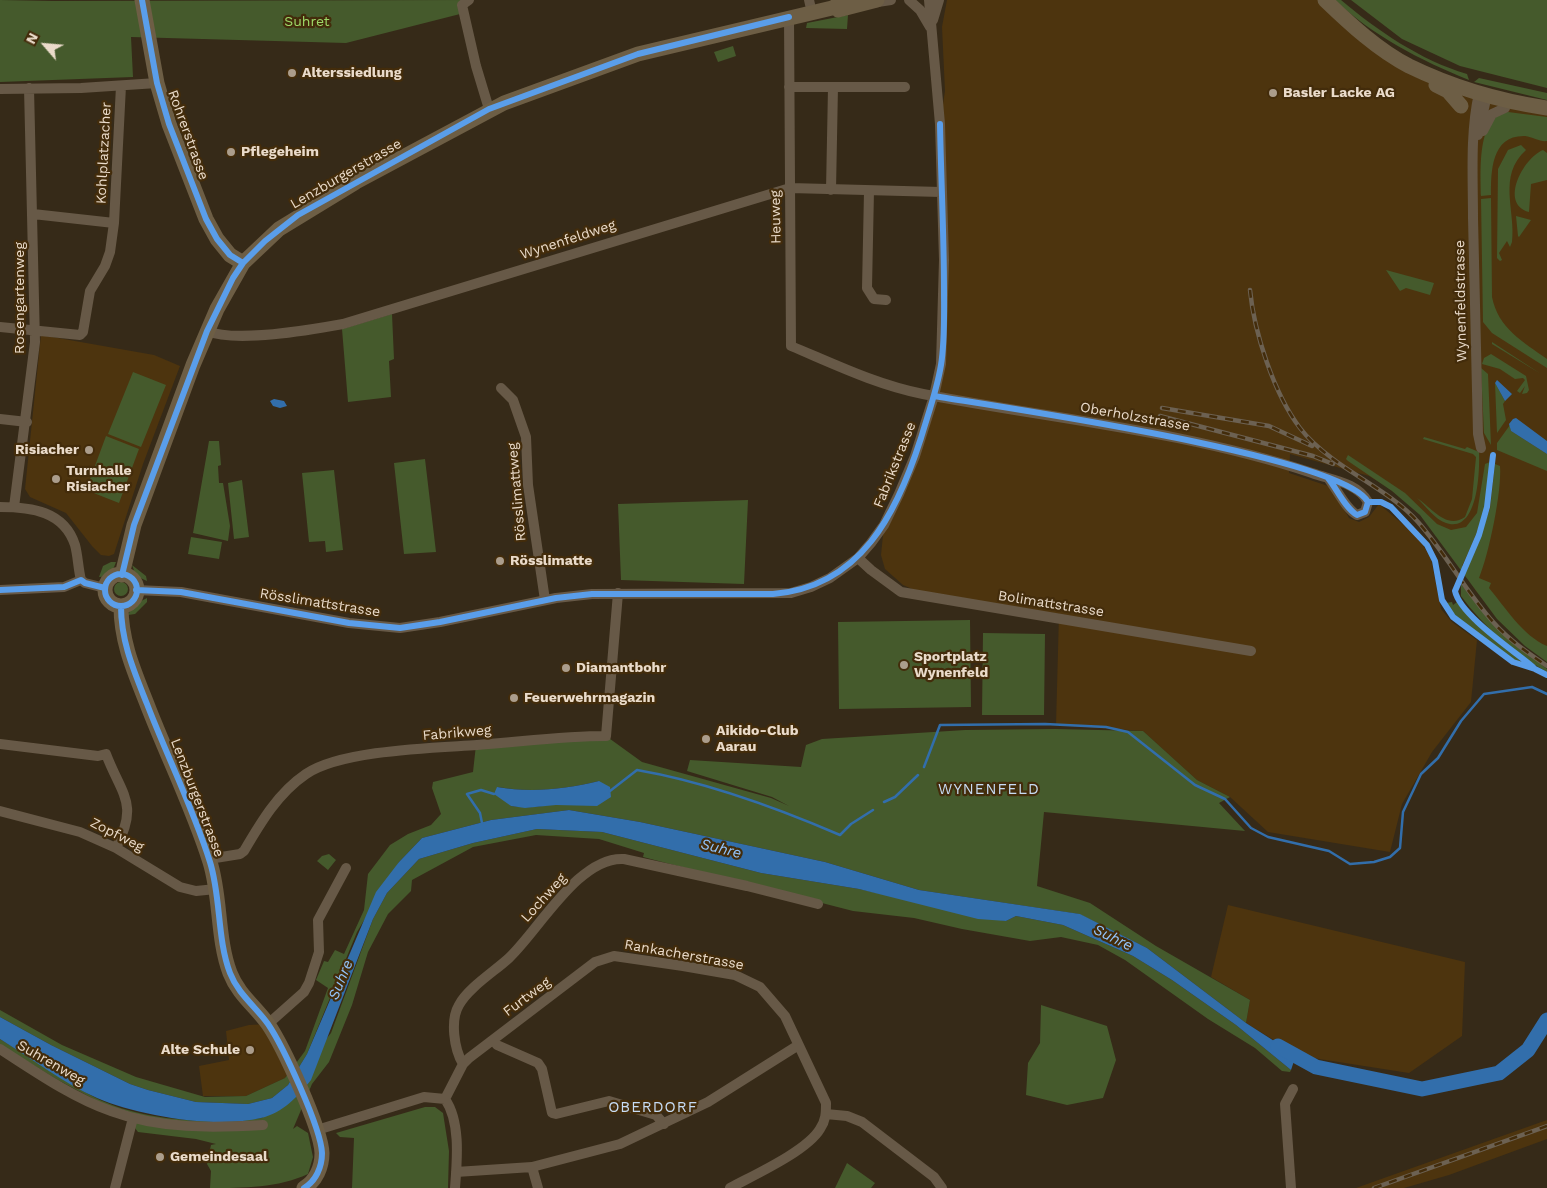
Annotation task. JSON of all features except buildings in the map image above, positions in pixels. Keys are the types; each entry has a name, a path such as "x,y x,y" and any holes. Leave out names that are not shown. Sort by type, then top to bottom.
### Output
{"main road":[{"name":"Rohrerstrasse","path":"142,0 157,83 169,124 206,220 217,239 230,254 243,263"},
{"name":"Lenzburgerstrasse","path":"832,8 850,0"},
{"path":"1325,0 1376,44 1408,66 1483,94 1545,108"},
{"path":"1325,0 1349,28 1365,42 1409,72 1448,91 1462,106"},
{"name":"Lenzburgerstrasse","path":"122,575 134,525 206,331 226,290 243,263 265,240 294,218 489,109 638,54 790,17 810,6 839,10 874,2"},
{"path":"1505,108 1545,108"},
{"path":"122,575 132,580 136,590 134,599 121,606 109,601 105,588 112,577 122,575"},
{"name":"Lenzburgerstrasse","path":"121,606 126,651 209,859 230,974 237,986 268,1024 291,1070 317,1130 321,1160 316,1177 304,1188"}],"street":[{"path":"469,0 462,5 476,66 489,109"},
{"path":"874,2 892,0"},
{"name":"Fabrikstrasse","path":"909,0 920,10 931,28"},
{"name":"Fabrikstrasse","path":"618,593 791,593 811,587 830,578 858,558 884,525 915,456 934,396 941,364 944,307 940,124 928,0"},
{"name":"Fabrikstrasse","path":"931,28 939,0"},
{"name":"Heuweg","path":"790,17 792,346"},
{"path":"0,89 121,86 157,83"},
{"name":"Kohlplatzacher","path":"35,330 76,336 83,332 90,291 110,252 114,223 121,86"},
{"path":"789,87 905,87"},
{"path":"831,190 833,87"},
{"name":"Rosengartenweg","path":"14,507 26,422 35,330 29,88"},
{"name":"Wynenfeldstrasse","path":"1481,448 1478,434 1474,325 1474,114 1483,94"},
{"name":"Wynenfeldstrasse","path":"1462,106 1469,121 1475,149"},
{"name":"Wynenfeldstrasse","path":"1475,149 1492,114 1505,108"},
{"name":"Wynenfeldweg","path":"206,331 231,337 314,330 343,324 790,188 941,192"},
{"path":"869,191 867,288 874,299 886,300"},
{"name":"Kohlplatzacher","path":"33,214 114,223"},
{"path":"0,327 35,330"},
{"name":"Oberholzstrasse","path":"792,346 864,376 934,396 1191,440 1274,460 1328,478"},
{"name":"Rösslimattweg","path":"501,388 512,400 526,437 528,485 545,600"},
{"path":"0,419 26,422"},
{"path":"0,507 36,509 62,522 74,543 81,580 85,584 105,588"},
{"name":"Bolimattstrasse","path":"858,558 880,578 902,592 1251,651"},
{"path":"0,590 64,587 81,580"},
{"name":"Rösslimattstrasse","path":"136,590 181,592 349,623 400,628 440,622 545,600 618,593"},
{"name":"Fabrikweg","path":"209,859 240,854 244,851 270,808 298,781 323,764 341,758 450,746 606,736 618,593"},
{"path":"0,744 98,756 106,754 127,807 128,816 124,831 116,848"},
{"name":"Zopfweg","path":"0,810 80,832 116,848 180,887 196,891 216,889"},
{"name":"Lochweg","path":"463,1064 454,1025 459,1004 510,957 561,896 597,866 607,861 614,858 624,859 748,886 818,904"},
{"path":"268,1024 307,987 319,952 318,920 346,868"},
{"name":"Rankacherstrasse","path":"577,976 595,962 605,957 614,956 735,975 760,987 785,1016 797,1046 826,1103 826,1114"},
{"name":"Furtweg","path":"445,1099 463,1064 577,976"},
{"path":"493,1040 497,1045 538,1063 542,1069 552,1113 556,1114 609,1101 656,1115 664,1124"},
{"path":"456,1172 532,1167 620,1144 726,1092 797,1046"},
{"name":"Suhrenweg","path":"0,1049 41,1075 111,1112 133,1118 195,1128 263,1126"},
{"path":"1291,1188 1285,1104 1292,1088"},
{"path":"317,1130 424,1097 445,1099 452,1112 456,1172 455,1188"},
{"path":"730,1188 782,1159 809,1141 819,1131 826,1114 847,1116 862,1122 934,1177 942,1188"},
{"path":"115,1188 133,1118"},
{"path":"532,1167 538,1188"}],"shaded area":[{"path":"947,0 1325,0 1408,66 1547,110 1547,660 1476,591 1455,556 1419,513 1392,490 1369,476 1290,454 1289,473 1328,486 1335,492 1349,518 1359,522 1369,517 1379,504 1412,532 1422,543 1431,559 1441,609 1452,622 1477,640 1471,702 1432,752 1402,804 1390,852 1268,832 1230,797 1197,780 1143,731 1056,725 1059,614 919,592 903,585 885,569 881,555 884,525 899,494 941,364 940,124 945,91 942,27"},
{"name":"Risiacher","path":"41,335 154,355 180,366 143,464 114,554 109,556 101,555 92,546 66,513 30,497 25,489"},
{"path":"1228,905 1465,962 1462,1036 1409,1073 1300,1056 1246,1023 1250,1000 1211,977"},
{"path":"268,1024 291,1070 285,1078 246,1096 203,1096 199,1066 229,1060 226,1031 249,1025"},
{"path":"1547,1120 1547,1139 1449,1175 1404,1188 1356,1188"}],"green space":[{"name":"Suhret","path":"0,0 471,0 464,13 346,43 131,37 133,77 0,82"},
{"path":"1335,0 1341,0 1370,23 1416,53 1467,74 1469,80 1415,55 1381,36"},
{"path":"1351,0 1547,0 1547,88 1460,66 1402,39"},
{"path":"848,15 847,29 806,28 807,23"},
{"path":"733,46 736,56 718,62 714,52"},
{"path":"1479,78 1547,93 1547,100 1474,82"},
{"path":"1508,112 1547,117 1547,141 1525,136 1514,137 1505,142 1495,156 1491,195 1481,196 1481,160 1485,134 1490,123 1498,116"},
{"path":"1521,145 1526,150 1517,160 1510,182 1512,242 1510,247 1507,241 1499,253 1502,260 1500,261 1497,258 1498,169 1508,150"},
{"path":"1543,150 1547,153 1547,180 1531,184 1529,212 1520,207 1516,200 1517,181 1528,162"},
{"path":"1491,198 1492,297 1495,308 1506,326 1513,333 1547,359 1547,368 1492,333 1483,322 1481,199"},
{"path":"1516,216 1531,220 1519,237 1518,236"},
{"path":"1386,270 1434,283 1430,295 1406,288 1400,291"},
{"path":"392,314 394,359 389,361 391,397 348,402 342,329"},
{"path":"1492,342 1541,374 1492,344"},
{"path":"1491,354 1526,376 1529,390 1527,393 1522,394 1525,386 1520,393 1517,391 1525,380 1523,378 1515,379 1500,369 1482,364 1484,358"},
{"path":"1481,368 1488,374 1491,445 1484,433"},
{"path":"133,372 166,385 141,447 108,434"},
{"path":"1495,383 1505,401 1503,404 1506,420 1497,433"},
{"path":"1510,425 1511,431 1547,454 1547,471 1497,450 1497,443"},
{"path":"106,436 139,449 119,503 86,490"},
{"path":"1424,437 1465,449 1467,447 1479,452 1479,473 1475,499 1465,519 1457,524 1446,523 1438,519 1417,498 1445,519 1451,521 1465,517 1472,499 1476,457 1473,454 1423,439"},
{"path":"209,441 219,441 221,465 218,466 219,483 223,483 230,526 228,541 193,533"},
{"path":"1348,455 1405,493 1437,524 1451,530 1466,527 1477,513 1485,464 1490,462 1490,486 1483,515 1462,566 1467,569 1490,509 1495,464 1500,466 1499,491 1494,522 1487,554 1479,578 1491,583 1489,588 1522,628 1547,646 1547,662 1525,646 1497,619 1420,515 1392,491 1348,461 1346,459"},
{"path":"425,459 436,552 404,554 394,463"},
{"path":"334,470 343,550 326,552 325,541 309,542 302,473"},
{"path":"242,480 249,537 234,539 228,483"},
{"path":"748,500 744,584 621,580 618,504"},
{"path":"191,537 222,542 219,559 188,554"},
{"path":"116,562 112,571 108,575 99,577 103,566"},
{"path":"132,565 146,576 147,581 136,576"},
{"path":"121,582 126,584 128,589 126,594 121,596 116,594 114,589 116,584"},
{"path":"1461,584 1500,632 1547,669 1547,672 1523,657 1500,639 1479,618 1461,596"},
{"path":"147,598 147,602 135,614 128,615 133,605"},
{"path":"1452,602 1453,605 1457,602 1526,666 1506,656 1470,630 1451,611 1446,603"},
{"name":"Sportplatz Wynenfeld","path":"970,620 971,707 839,709 838,622"},
{"name":"Sportplatz Wynenfeld","path":"983,633 1045,634 1044,715 982,715"},
{"path":"1055,729 1143,731 1197,780 1230,797 1219,803 1245,831 1044,812 1037,886 1090,903 1156,946 1250,1000 1246,1023 1147,948 1079,914 919,890 825,862 640,822 569,810 491,820 422,838 399,862 357,932 307,1054 288,1085 272,1098 248,1104 196,1102 148,1090 130,1084 51,1045 0,1017 0,1010 62,1045 136,1077 205,1097 246,1096 285,1078 305,1051 328,988 316,980 324,961 328,962 335,950 344,954 364,910 368,874 390,845 408,834 431,825 441,814 432,788 433,782 473,772 476,745 606,736 642,762 771,798 789,806 772,797 687,771 690,760 801,767 806,745 822,739 965,730","holes":["599,781 567,798 537,807 511,806 498,787 523,790 548,789"]},
{"path":"537,829 602,832 761,873 859,889 1006,921 1016,916 1063,925 1133,956 1172,980 1236,1025 1291,1070 1290,1072 1282,1071 1255,1048 1208,1019 1125,960 1098,945 1061,937 1030,941 914,918 853,911 643,857 644,853 599,839 536,835 473,847 412,880 411,891 388,914 368,952 352,1005 329,1062 312,1084 293,1129 297,1126 308,1133 313,1157 308,1174 297,1179 273,1185 210,1188 211,1171 207,1164 211,1145 216,1144 196,1139 138,1132 126,1116 58,1080 0,1045 0,1039 94,1097 133,1112 198,1121 262,1118 331,1033 373,919 387,893 419,859 473,843"},
{"path":"329,854 336,860 328,870 317,861 322,856"},
{"path":"1041,1005 1107,1026 1116,1060 1103,1098 1067,1105 1026,1095 1028,1063 1040,1043"},
{"path":"425,1107 435,1107 443,1113 449,1151 448,1188 352,1188 354,1138 340,1137 336,1133"},
{"path":"847,1163 875,1183 871,1188 835,1188"}],"water":[{"path":"1497,380 1512,394 1505,401 1495,383"},
{"path":"274,399 284,401 287,406 280,408 273,406 270,401"},
{"path":"1516,418 1547,441 1547,454 1511,431 1509,424"},
{"path":"599,781 610,787 611,797 597,806 556,805 525,808 511,806 494,794 497,787 523,790 548,789"},
{"name":"Suhre","path":"569,810 640,822 825,862 919,890 1080,914 1147,948 1246,1023 1296,1055 1291,1070 1236,1025 1172,980 1133,956 1063,925 1016,916 1006,921 978,919 859,889 761,873 602,832 537,829 473,843 419,859 387,893 373,919 311,1080 289,1103 269,1116 243,1121 222,1122 178,1119 134,1110 84,1092 0,1039 0,1017 51,1045 130,1084 148,1090 196,1102 248,1104 272,1098 288,1085 307,1054 376,892 399,862 422,838 491,820"}],"waterway":[{"path":"924,767 940,725 1045,724 1106,727 1128,732 1195,785 1225,799 1251,828 1268,837 1329,851 1350,864 1374,862 1390,857 1400,848 1403,812 1421,774 1438,758 1461,721 1484,694 1532,687 1547,694"},
{"path":"610,791 637,770 689,781 740,796 840,835 851,824 873,810"},
{"path":"884,802 895,797 918,775"},
{"path":"482,823 480,813 467,794 481,790 494,794"},
{"name":"Suhre","path":"1278,1046 1316,1067 1422,1089 1499,1073 1528,1050 1547,1020"}],"railway":[{"path":"1250,290 1256,324 1267,362 1282,398 1300,428 1311,441 1329,456 1388,496 1409,513 1428,534 1474,599 1494,623 1512,641 1547,666"},
{"path":"1162,408 1269,426 1312,446"},
{"path":"1160,416 1313,456 1333,464"},
{"path":"1374,1188 1547,1126"}],"cycle path":[{"path":"142,0 157,83 169,124 206,219 217,239 230,255 243,263"},
{"path":"122,575 134,525 207,331 233,278 243,263 265,241 298,215 489,109 638,54 789,17"},
{"path":"136,590 181,592 349,623 400,628 440,622 556,598 592,594 773,594 804,588 830,577 852,561 871,542 887,518 911,466 937,384 944,337 944,249 940,124"},
{"path":"934,396 1094,422 1237,451 1299,468 1345,485 1368,502 1365,512 1357,515 1353,512 1345,503 1331,482 1328,478"},
{"path":"1493,455 1487,507 1479,535 1455,591 1466,611 1533,667"},
{"path":"1368,502 1381,502 1391,507 1427,545 1435,561 1442,600 1453,617 1513,662 1547,675"},
{"path":"121,574 132,579 137,590 132,601 121,606 110,601 105,590 110,579 121,574"},
{"path":"0,590 64,587 81,580 85,583 105,588"},
{"path":"121,606 123,632 133,668 196,822 210,862 216,889 223,946 230,973 233,981 275,1035 300,1087 315,1125 322,1153 321,1163 315,1178 304,1188"}],"place":[{"name":"Alterssiedlung","path":"292,73"},
{"name":"Basler Lacke AG","path":"1273,93"},
{"name":"Pflegeheim","path":"231,152"},
{"name":"Risiacher","path":"89,450"},
{"name":"Turnhalle Risiacher","path":"56,479"},
{"name":"Rösslimatte","path":"500,561"},
{"name":"Sportplatz Wynenfeld","path":"904,665"},
{"name":"Diamantbohr","path":"566,668"},
{"name":"Feuerwehrmagazin","path":"514,698"},
{"name":"Aikido-Club Aarau","path":"706,739"},
{"name":"Alte Schule","path":"250,1050"},
{"name":"Gemeindesaal","path":"160,1157"}],"district":[{"name":"WYNENFELD","path":"989,790"},
{"name":"OBERDORF","path":"653,1108"}]}
